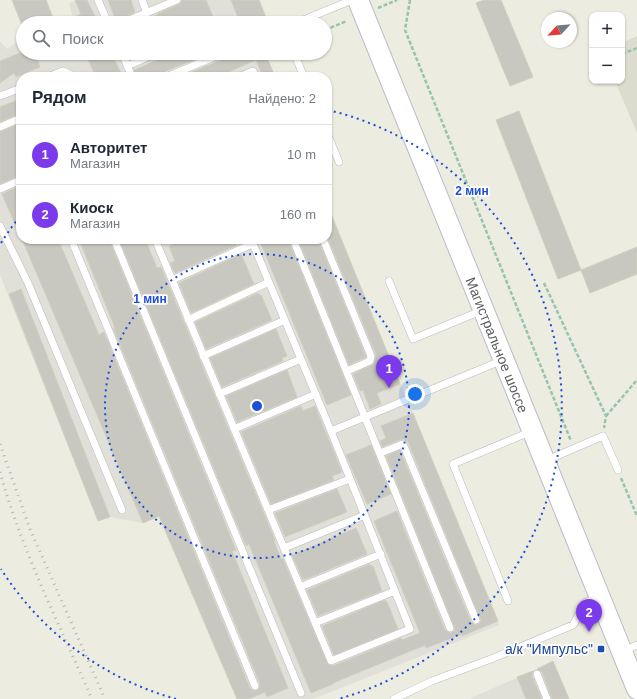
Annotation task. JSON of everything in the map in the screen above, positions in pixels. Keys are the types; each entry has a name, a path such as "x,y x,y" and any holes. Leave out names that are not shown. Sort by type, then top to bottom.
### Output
{"main road":[{"name":"Магистральное шоссе","path":"358,0 599,597 629,649 637,689"}],"lane":[{"path":"98,0 105,16"},
{"path":"142,0 147,13"},
{"path":"140,16 177,0"},
{"path":"313,16 352,0"},
{"path":"125,60 130,72"},
{"path":"127,66 140,60"},
{"path":"178,72 207,60"},
{"path":"297,60 302,72"},
{"path":"0,96 16,90"},
{"path":"0,127 16,120"},
{"path":"332,145 339,162"},
{"path":"0,189 16,182"},
{"path":"0,226 28,283 122,510"},
{"path":"73,244 255,686"},
{"path":"116,244 301,693"},
{"path":"157,244 331,661 410,628 316,394 253,244"},
{"path":"172,280 246,244"},
{"path":"295,244 450,628"},
{"path":"325,244 371,356 370,361 347,371"},
{"path":"389,281 412,339 483,310"},
{"path":"188,320 269,282"},
{"path":"203,356 285,320"},
{"path":"219,394 301,359"},
{"path":"331,431 503,360"},
{"path":"234,429 316,394"},
{"path":"508,601 453,464 532,431"},
{"path":"544,461 603,436 618,470"},
{"path":"380,453 403,444 476,620"},
{"path":"268,510 350,479"},
{"path":"284,548 365,516"},
{"path":"300,587 380,554"},
{"path":"315,623 395,591"},
{"path":"394,699 432,681 492,659 573,625 586,602 599,597"},
{"path":"537,674 547,699"}],"path":[{"path":"375,9 397,0"},
{"path":"410,0 405,30 574,448"},
{"path":"332,27 347,21"},
{"path":"625,53 637,48"},
{"path":"544,283 606,416"},
{"path":"603,436 606,416 637,380"},
{"path":"618,470 637,516"}],"shaded area":[{"path":"78,0 231,0 238,16 72,16 69,3"},
{"path":"637,36 637,133 616,84 625,84 625,42"},
{"path":"0,41 7,49 16,43 16,60 178,60 136,72 16,72 16,244 332,244 332,215 499,625 313,699 237,699 159,517 143,523 110,517 98,521 0,275"},
{"path":"219,60 269,60 273,72 191,72"},
{"path":"553,661 569,699 469,699 530,672"}],"building":[{"path":"12,0 46,0 52,16 18,16"},
{"path":"75,0 87,0 95,16 77,16 81,14"},
{"path":"108,0 131,0 135,12 126,16 114,16"},
{"path":"182,0 206,0 213,16 155,16 179,4"},
{"path":"231,0 259,0 265,16 237,16"},
{"path":"484,0 501,0 533,77 510,86 476,3"},
{"path":"16,55 16,60 38,60 40,67 28,72 16,72 16,77 14,73 0,83 0,61"},
{"path":"88,60 114,60 120,72 94,72"},
{"path":"158,60 194,60 164,72 135,72 134,70"},
{"path":"221,60 256,60 228,72 191,72"},
{"path":"256,60 268,60 273,72 261,72"},
{"path":"16,101 16,115 0,122 0,107"},
{"path":"519,111 581,270 558,279 496,120"},
{"path":"16,125 16,177 0,184 0,132"},
{"path":"16,187 16,226 2,194"},
{"path":"332,216 400,384 377,393 381,404 370,409 363,390 360,391 353,374 374,364 376,355 330,244 332,244"},
{"path":"24,244 60,244 99,335 104,332 250,688 257,691 260,684 113,328 115,328 81,244 111,244 236,550 232,551 288,688 267,697 265,692 249,699 237,699 159,516 143,523"},
{"path":"121,244 147,244 157,268 161,267 275,540 274,541 281,559 283,559 328,665 333,666 401,638 402,640 420,633 374,521 397,511 445,630 450,633 455,629 386,456 400,450 471,622 476,625 481,621 408,442 402,439 382,447 380,441 386,438 381,426 413,413 498,621 462,636 462,634 426,648 425,645 311,693 249,544 246,546"},
{"path":"173,244 237,245 175,273 170,263 175,261 169,246"},
{"path":"261,244 290,244 351,395 327,405"},
{"path":"300,244 320,244 366,357 349,365"},
{"path":"637,247 637,274 590,293 581,270"},
{"path":"241,254 254,284 191,313 179,283"},
{"path":"21,289 110,517 98,521 9,294"},
{"path":"258,293 261,295 272,320 206,349 195,322"},
{"path":"276,329 287,356 282,358 283,361 222,387 210,358"},
{"path":"287,370 297,397 237,422 226,396"},
{"path":"301,406 303,411 315,406 342,472 332,476 334,480 271,504 241,432"},
{"path":"371,445 391,494 367,504 346,455"},
{"path":"337,489 347,512 285,537 275,513"},
{"path":"356,528 367,554 303,580 292,555"},
{"path":"370,564 372,567 373,566 382,591 318,616 307,590"},
{"path":"385,600 398,629 334,655 322,626"},
{"path":"553,661 569,699 552,699 542,672 537,669"},
{"path":"533,671 532,676 542,699 526,699 517,677"}],"railway":[{"path":"0,444 30,529 105,699"},
{"path":"0,472 30,559 92,699"}],"place":[{"name":"Авторитет","path":"389,388"},
{"name":"Киоск","path":"589,632"},
{"name":"а/к \"Импульс\"","path":"601,649"}]}
